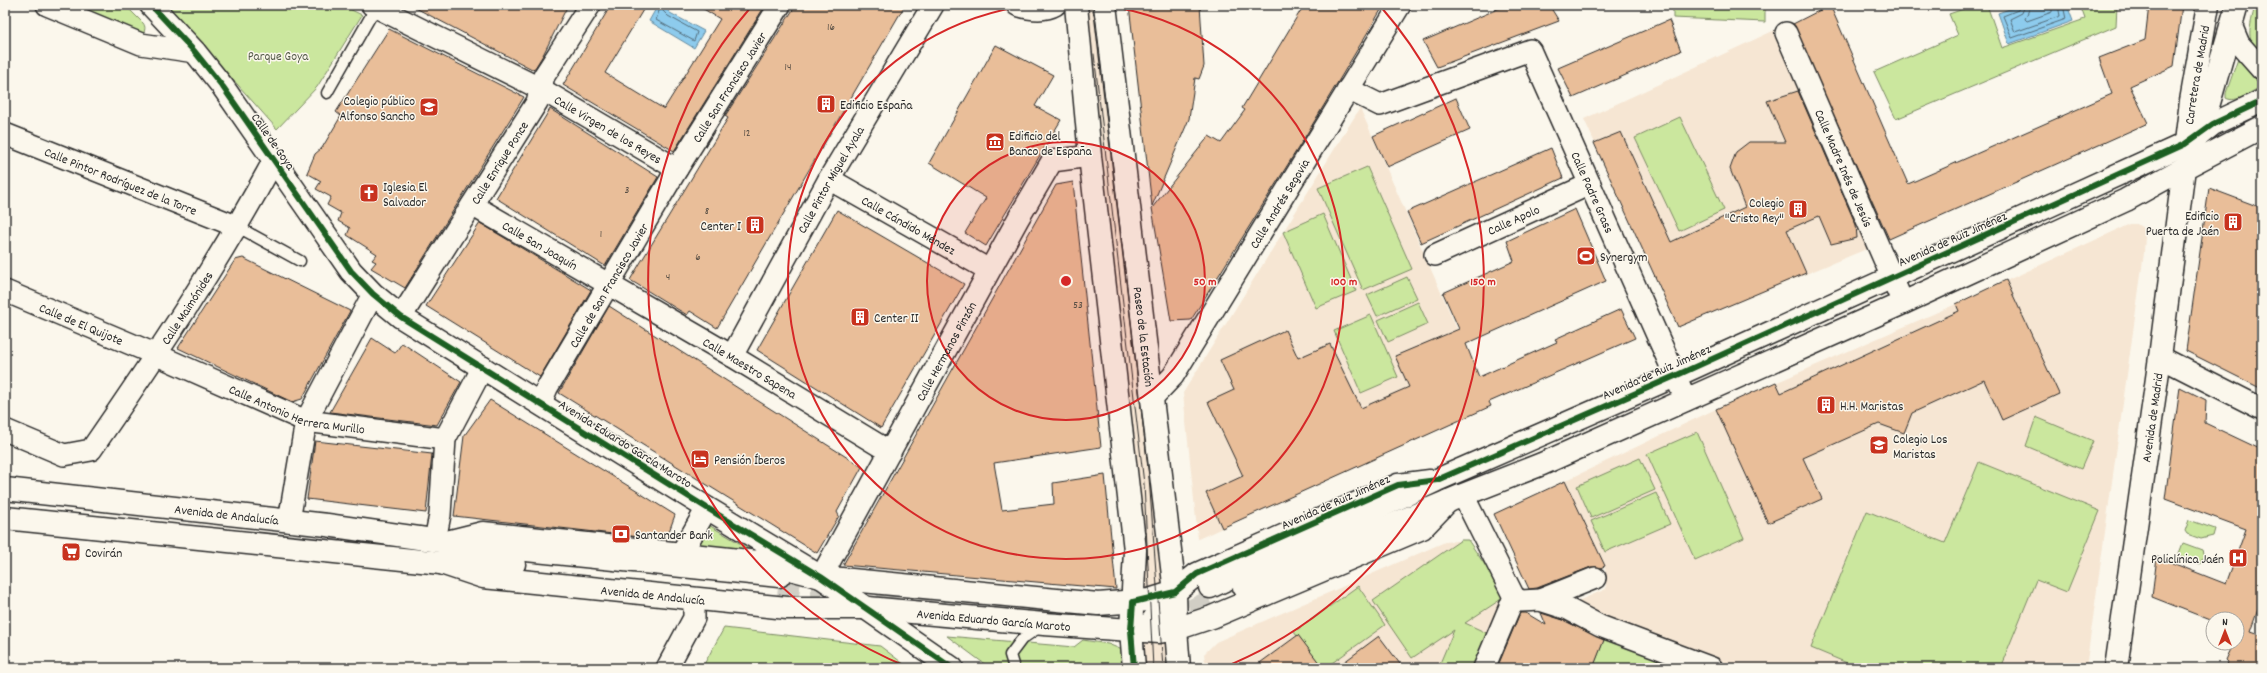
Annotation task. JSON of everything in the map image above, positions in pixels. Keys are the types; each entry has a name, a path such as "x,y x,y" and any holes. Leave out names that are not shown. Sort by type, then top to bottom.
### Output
{"main road":[{"name":"Calle de Goya","path":"151,5 195,52 274,160 351,271 373,294"},
{"path":"1076,5 1090,156 1135,550 1131,630 1134,668"},
{"name":"Paseo de la Estación","path":"1105,5 1175,592 1179,668"},
{"name":"Carretera de Madrid","path":"2192,140 2190,101 2208,5"},
{"name":"Carretera de Madrid","path":"2192,140 2234,15"},
{"name":"Avenida de Ruiz Jiménez","path":"2262,101 2213,124 2192,140 1675,376 1437,480 1212,593 1542,464 1903,304 2126,200 2262,127"},
{"name":"Avenida de Madrid","path":"2116,668 2160,357 2184,168 2192,140"},
{"name":"Avenida Eduardo García Maroto","path":"373,294 401,317 541,402 707,508 821,576 868,608 1044,624 1159,632 1176,629"},
{"name":"Avenida de Ruiz Jiménez","path":"1133,602 1175,592 1197,574 1398,485 1437,480"},
{"name":"Avenida de Andalucía","path":"5,489 289,521 778,582 455,558 441,563"},
{"name":"Avenida de Ruiz Jiménez","path":"1176,629 1212,617 1422,528 1455,498"},
{"name":"Avenida de Andalucía","path":"5,518 441,563 483,577 787,608 868,608"},
{"name":"Avenida de Andalucía","path":"441,541 483,533 768,563 821,576"},
{"name":"Avenida Eduardo García Maroto","path":"821,576 1098,604 1133,602"},
{"path":"1131,630 1150,624 1175,592"},
{"path":"868,608 952,668"}],"street":[{"path":"47,5 141,44 195,52"},
{"name":"Calle Enrique Ponce","path":"401,317 537,102 544,76 590,5"},
{"name":"Calle San Francisco Javier","path":"677,169 779,5"},
{"name":"Calle Pintor Miguel Ayala","path":"732,356 829,179 932,5"},
{"path":"1017,5 1030,10 1050,8 1055,5"},
{"name":"Calle Andrés Segovia","path":"1152,398 1173,376 1400,5"},
{"name":"Calle Virgen de los Reyes","path":"375,6 540,89 677,169"},
{"path":"2234,15 2240,44 2262,70"},
{"name":"Calle Madre Inés de Jesús","path":"1786,34 1903,304"},
{"name":"Calle Padre Grass","path":"1348,89 1380,105 1530,50 1686,400"},
{"name":"Calle Pintor Rodríguez de la Torre","path":"5,134 238,227"},
{"name":"Calle Hermanos Pinzón","path":"821,576 989,270 1052,161 1090,156"},
{"name":"Calle Maimónides","path":"5,430 64,455 91,450 157,355 238,227 274,160"},
{"name":"Calle de San Francisco Javier","path":"541,402 547,388 677,169"},
{"name":"Calle Cándido Méndez","path":"829,179 989,270"},
{"name":"Calle Apolo","path":"1435,255 1590,184"},
{"name":"Calle San Joaquín","path":"472,204 609,285"},
{"name":"Calle Maestro Sapena","path":"609,285 732,356 890,452"},
{"name":"Calle de El Quijote","path":"5,291 157,355"},
{"path":"289,521 306,421 373,294"},
{"name":"Calle Antonio Herrera Murillo","path":"157,355 306,421 445,439"},
{"path":"2160,357 2262,409"},
{"path":"441,541 440,515 445,439 483,367"},
{"path":"1455,498 1514,597 1522,601 1540,600 1595,578"},
{"path":"681,554 707,508"},
{"path":"1484,668 1514,597"},
{"path":"667,668 694,618 694,599"},
{"path":"1540,600 1568,609 1600,626 1712,668"}],"lane":[{"path":"327,93 375,6"},
{"path":"238,227 300,261"},
{"path":"1014,668 1010,654 1014,648 1044,624"}],"shaded area":[{"path":"1080,5 1097,5 1155,476 1161,574 1172,668 1139,668"},
{"path":"1775,30 1869,248 1678,327 1584,119"},
{"path":"1360,108 1491,406 1198,539 1183,393"},
{"name":"Colegio Los Maristas","path":"2130,224 2137,224 2143,228 2145,236 2144,253 2086,668 1740,668 1571,604 1606,589 1605,566 1565,481 1716,409 1956,304"},
{"path":"1468,540 1506,596 1475,668 1206,668 1204,654 1216,642 1445,542"}],"green space":[{"path":"75,5 125,5 144,24 145,29 143,35 74,7"},
{"name":"Parque Goya","path":"167,5 341,5 362,15 317,87 277,129"},
{"path":"1673,5 1765,5 1765,22 1673,18"},
{"path":"1975,5 1987,5 2002,48 2085,19 2080,5 2117,5 2116,26 1896,119 1874,72 1958,35 1949,14"},
{"path":"2255,5 2262,5 2262,59 2253,46 2250,34"},
{"path":"2239,56 2262,79 2262,86 2239,98 2226,98 2226,93"},
{"path":"1680,117 1724,210 1679,231 1635,138"},
{"path":"1367,167 1412,269 1363,290 1318,188"},
{"path":"1323,214 1356,291 1316,308 1283,232"},
{"path":"1407,277 1417,298 1377,316 1367,295"},
{"path":"1418,302 1428,324 1388,342 1378,320"},
{"path":"1371,315 1398,377 1361,393 1334,331"},
{"path":"2036,417 2093,441 2081,469 2026,446"},
{"path":"1697,432 1744,538 1695,560 1647,454"},
{"path":"1640,458 1655,490 1591,518 1577,486"},
{"path":"1979,462 2100,511 2067,592 2036,580 2000,668 1859,668 1811,648 1867,511 1945,543"},
{"path":"1656,493 1670,524 1605,552 1591,521"},
{"path":"2189,520 2215,529 2213,536 2201,539 2187,534 2185,531"},
{"path":"707,524 763,557 696,550"},
{"path":"1461,540 1468,540 1506,596 1465,623 1489,634 1474,668 1438,668 1454,630 1412,658 1373,601"},
{"path":"2183,543 2202,550 2204,556 2200,564 2178,556"},
{"path":"1358,586 1385,625 1325,668 1320,668 1294,632"},
{"path":"724,628 880,646 909,668 796,668 792,666 702,668"},
{"path":"1606,634 1690,668 1593,668"},
{"path":"947,636 1074,647 1083,640 1108,644 1120,649 1125,658 1127,668 990,668"}],"water":[{"path":"658,5 663,5 670,13 704,31 694,48 649,21"},
{"path":"2021,5 2067,5 2073,21 2009,44 1998,13"}],"building":[{"path":"410,5 568,5 543,55 535,68 532,69"},
{"path":"611,5 646,5 605,73 664,109 720,19 697,5 757,5 763,9 674,151 563,85"},
{"path":"796,5 905,5 717,328 690,311 687,315 630,280 728,118 725,116"},
{"path":"1129,5 1200,5 1204,66 1199,79 1195,78 1189,119 1152,206"},
{"path":"1304,5 1384,5 1305,137 1191,320 1171,321 1152,208 1209,136 1221,143 1245,110 1242,108"},
{"path":"1507,5 1549,5 1559,21 1437,67 1423,41"},
{"path":"1830,5 1908,184 2112,94 2099,58 2145,40 2149,5 2182,5 2174,66 2130,86 2148,123 1889,239 1793,24"},
{"path":"1669,20 1681,51 1573,98 1558,68"},
{"path":"389,29 524,97 405,288 371,268 376,262 372,260 377,254 347,235 350,228 338,221 341,213 327,205 331,197 316,189 321,181 307,173 315,154 322,148 341,116 336,112"},
{"name":"Edificio del Banco de España","path":"996,45 1053,75 1035,106 1061,120 986,246 965,233 986,198 929,163"},
{"name":"Colegio \"Cristo Rey\"","path":"1798,91 1856,225 1857,238 1831,244 1819,216 1787,230 1806,273 1678,327 1594,143 1621,132 1671,242 1745,207 1730,169 1736,152 1749,142 1785,142 1767,101"},
{"path":"1456,98 1470,130 1387,167 1373,136"},
{"path":"550,109 658,177 605,266 496,198"},
{"path":"1551,148 1563,178 1421,243 1407,212"},
{"path":"1073,182 1101,447 994,463 1002,510 1054,504 1053,483 1105,475 1116,589 843,565 1056,185"},
{"path":"2209,188 2262,208 2262,389 2186,351"},
{"path":"1575,209 1606,281 1466,344 1479,377 1557,342 1555,339 1621,309 1635,338 1489,402 1491,406 1222,528 1206,493 1243,476 1208,402 1234,390 1220,360 1285,330 1298,358 1330,344 1361,408 1409,387 1395,356 1459,329 1443,293 1514,261 1507,241"},
{"name":"Center II","path":"837,210 964,284 881,428 757,350"},
{"path":"480,223 591,290 540,377 426,306"},
{"path":"243,258 350,311 302,399 292,402 178,348 235,260"},
{"name":"H.H. Maristas","path":"2006,280 2059,394 2002,420 1984,380 1912,413 1904,433 1879,424 1803,458 1822,499 1768,523 1716,409 1776,382 1781,393 1959,311 1956,304"},
{"path":"609,306 862,467 837,512 839,516 817,553 559,393"},
{"path":"372,338 395,353 402,343 461,382 437,425 330,412"},
{"path":"2180,387 2206,400 2205,423 2262,450 2262,598 2250,632 2262,636 2262,668 2226,668 2228,662 2226,660 2230,651 2245,651 2245,611 2205,611 2205,618 2152,597 2157,557 2226,584 2246,529 2165,499"},
{"path":"490,400 675,515 666,540 454,516 464,436"},
{"path":"315,441 432,454 426,513 307,499"},
{"path":"1565,481 1605,566 1600,568 1591,567 1537,588 1529,589 1494,514"},
{"path":"1520,613 1526,613 1546,625 1541,613 1563,620 1604,640 1593,668 1497,668"},
{"path":"1298,635 1323,668 1253,668"},
{"path":"1379,636 1403,668 1336,668"}],"tunnel":[{"path":"778,587 946,604"},
{"path":"1159,621 1179,616 1215,599"}],"tram line":[{"path":"1091,5 1096,21 1149,477 1163,668"},
{"path":"1094,54 1144,484 1153,668"}],"cycle path":[{"path":"151,5 195,52 223,87 351,271 373,294 401,317 707,508 821,577 952,668"},
{"path":"1134,668 1131,630 1133,602 1175,592 1197,574 1398,485 1437,480 1675,376 2185,144 2213,124 2262,101"}],"place":[{"name":"Edificio España","path":"826,104"},
{"name":"Colegio público Alfonso Sancho","path":"429,107"},
{"name":"Edificio del Banco de España","path":"995,142"},
{"name":"Iglesia El Salvador","path":"369,193"},
{"name":"Colegio \"Cristo Rey\"","path":"1798,209"},
{"name":"Edificio Puerta de Jaén","path":"2233,222"},
{"name":"Center I","path":"755,225"},
{"name":"Synergym","path":"1586,256"},
{"name":"Center II","path":"860,317"},
{"name":"H.H. Maristas","path":"1826,405"},
{"name":"Colegio Los Maristas","path":"1879,445"},
{"name":"Pensión Íberos","path":"700,459"},
{"name":"Santander Bank","path":"621,534"},
{"name":"Covirán","path":"71,552"},
{"name":"Policlínica Jaén","path":"2238,558"}]}
